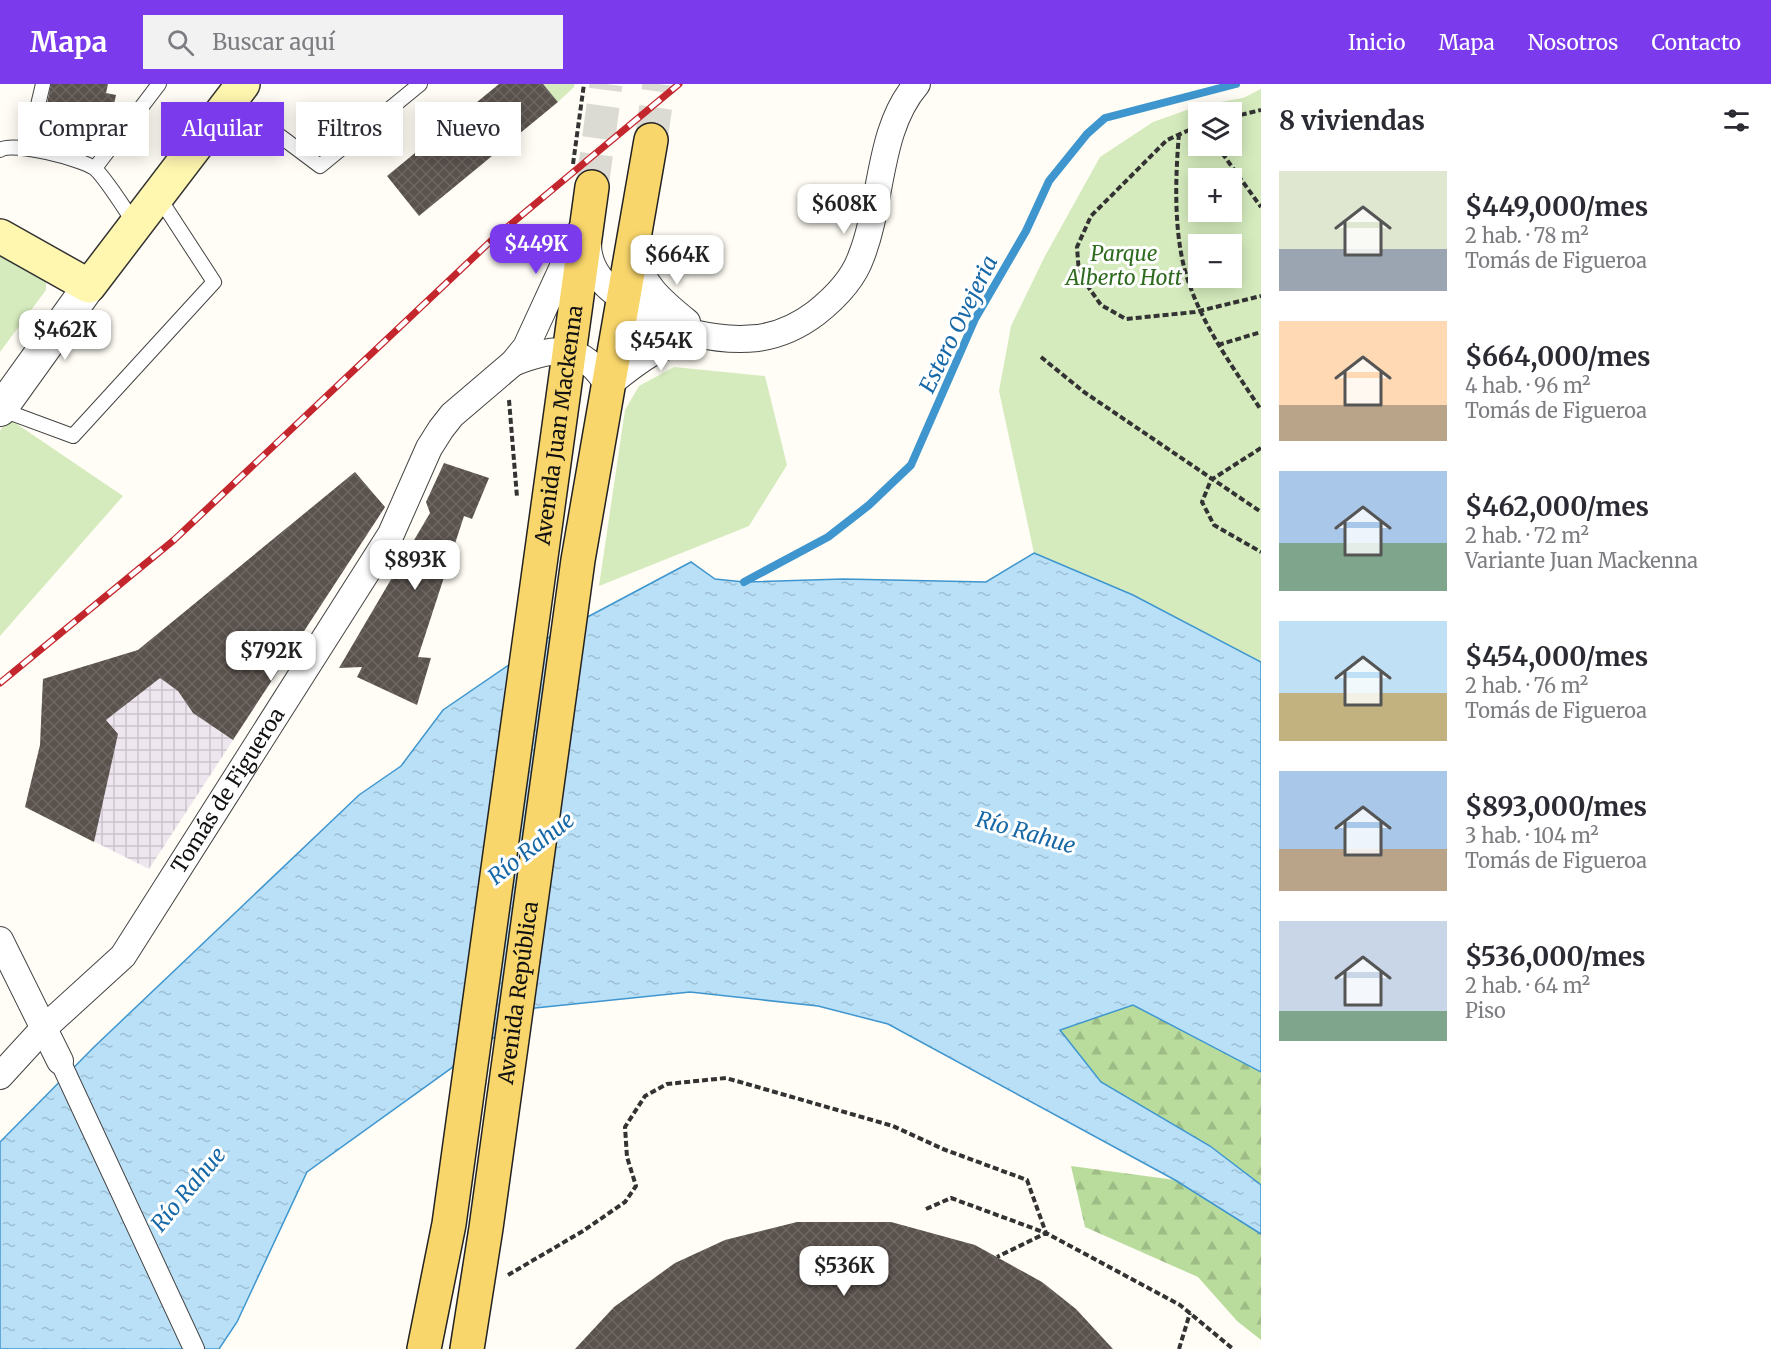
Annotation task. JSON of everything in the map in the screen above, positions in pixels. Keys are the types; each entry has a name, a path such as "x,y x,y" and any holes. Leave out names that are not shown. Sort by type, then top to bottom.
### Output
{"main road":[{"path":"0,236 89,286 237,92"},
{"name":"Avenida Juan Mackenna","path":"573,600 651,140"},
{"name":"Avenida Juan Mackenna","path":"531,626 591,196"},
{"name":"Avenida República","path":"466,1349 497,1147 573,600"},
{"name":"Avenida República","path":"424,1349 447,1234 531,626"}],"street":[{"path":"591,196 588,252 592,266 609,290 671,326 704,336 741,340 767,337 787,330 831,301 849,280 861,257 893,127 909,93 917,84"},
{"name":"Tomás de Figueroa","path":"3,1069 123,956 391,534 435,438 452,416 513,363 526,347 591,196"},
{"path":"633,244 636,264 650,289 704,336"},
{"path":"0,410 89,286"},
{"path":"570,351 584,357 598,369 608,385 651,352 669,343 704,336"},
{"name":"Tomás de Figueroa","path":"513,363 548,352 570,351"},
{"path":"0,940 60,1061 194,1349"}],"lane":[{"path":"42,102 43,84"},
{"path":"145,102 159,84"},
{"path":"237,92 320,166 420,84"},
{"path":"0,150 18,146"},
{"path":"56,156 94,168 136,225"},
{"path":"94,168 103,156"},
{"path":"0,410 73,436 214,282 158,196"}],"path":[{"path":"1242,115 1261,110"},
{"path":"1188,130 1167,140 1091,216 1077,247 1079,274 1101,305 1126,319 1202,310 1261,296"},
{"path":"1179,134 1176,172 1180,237 1189,285 1218,345 1261,410"},
{"path":"1224,156 1261,207"},
{"path":"1218,345 1261,332"},
{"path":"1041,357 1084,392 1261,512"},
{"path":"1261,448 1211,480 1202,501 1214,525 1261,552"},
{"path":"507,1284 509,1274 583,1231 625,1202 636,1186 627,1157 625,1127 645,1096 667,1084 726,1078 893,1126 943,1149 1027,1180 1046,1233"},
{"path":"926,1209 951,1198 1046,1233 1180,1305 1233,1349"},
{"path":"997,1257 1046,1233"},
{"path":"1179,1349 1190,1313"}],"shaded area":[{"path":"355,472 385,507 149,869 25,807 40,745 43,679 138,650"}],"green space":[{"path":"543,84 575,84 558,102"},
{"name":"Parque Alberto Hott","path":"1261,89 1261,662 1133,595 1034,553 999,391 1011,326 1045,256 1100,157 1153,122 1188,110 1188,156 1242,156 1242,102 1220,102 1243,98"},
{"path":"0,243 46,266 46,290 0,352"},
{"path":"674,367 765,376 787,465 749,526 599,586 625,410 639,386"},
{"path":"8,418 123,496 0,636 0,431"},
{"path":"1133,1005 1261,1072 1261,1185 1210,1146 1101,1082 1059,1030"},
{"path":"1071,1166 1175,1180 1261,1234 1261,1340 1237,1321 1198,1277 1085,1227"}],"water":[{"name":"Río Rahue","path":"1034,553 1133,595 1261,662 1261,1072 1133,1005 1060,1030 1101,1082 1210,1146 1261,1185 1261,1234 1175,1180 888,1024 818,1006 690,992 535,1008 307,1172 237,1322 219,1349 0,1349 0,1142 94,1047 359,795 401,766 443,710 548,638 691,562 715,579 744,582 843,579 986,582"}],"building":[{"path":"51,84 108,84 106,93 116,95 114,102 47,102"},
{"path":"499,84 543,84 558,102 521,132 521,102 477,102"},
{"path":"415,153 415,156 492,156 419,216 387,176"},
{"path":"444,463 489,478 472,519 464,516 418,657 431,658 417,705 357,677 362,667 339,668 430,513 426,502"},
{"path":"355,472 385,507 233,740 193,713 178,691 160,678 106,720 118,734 94,842 25,807 40,745 43,679 138,650"},
{"path":"797,1222 891,1222 975,1245 1042,1282 1076,1309 1113,1349 575,1349 614,1307 675,1263 725,1240"}],"waterway":[{"name":"Estero Ovejeria","path":"744,582 828,537 869,505 911,465 975,319 1026,231 1049,181 1087,134 1105,118 1236,84"}],"tunnel":[{"path":"592,187 606,84"},
{"path":"651,140 659,84"}],"railway":[{"path":"0,683 174,540 493,239 679,84"}]}
